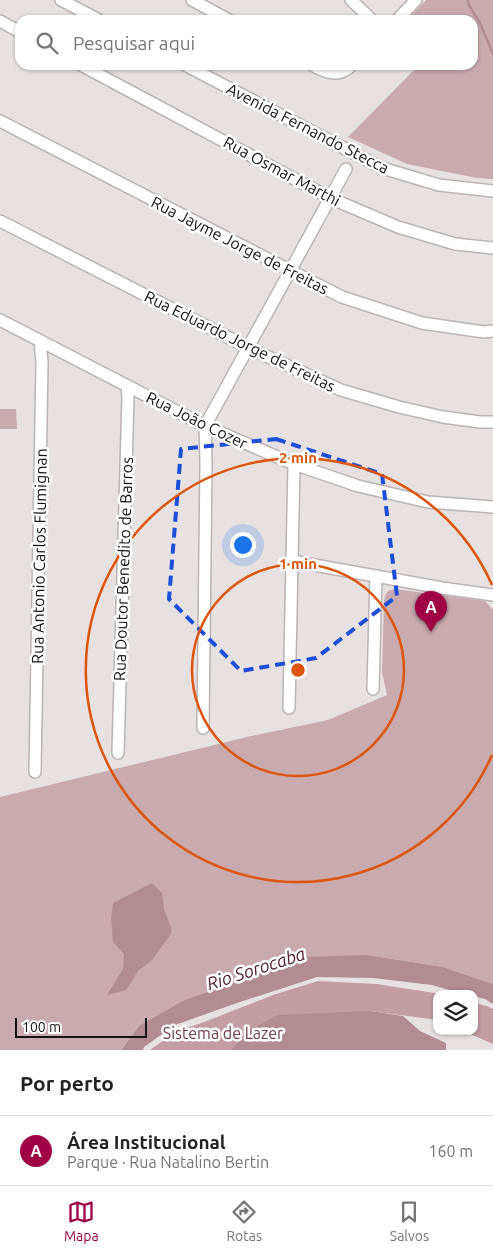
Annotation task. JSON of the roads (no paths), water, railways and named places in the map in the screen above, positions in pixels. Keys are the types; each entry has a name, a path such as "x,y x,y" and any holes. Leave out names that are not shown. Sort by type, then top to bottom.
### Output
{"street":[{"path":"61,0 90,15"},
{"path":"192,0 220,15"},
{"path":"351,0 367,15"},
{"path":"402,15 416,0"},
{"path":"0,21 15,29"},
{"name":"Rua Osmar Marthi","path":"91,70 330,198 398,227 455,244 493,248"},
{"name":"Avenida Fernando Stecca","path":"195,70 382,168 439,185 493,191"},
{"path":"321,70 337,74 347,70"},
{"name":"Rua Jayme Jorge de Freitas","path":"0,121 342,297 422,323 484,332 493,331"},
{"path":"203,728 205,426 346,169"},
{"name":"Rua Eduardo Jorge de Freitas","path":"0,221 249,348 341,390 399,407 443,417 493,422"},
{"name":"Rua João Cozer","path":"0,320 205,426 294,464 358,486 428,502 493,507"},
{"name":"Rua Antonio Carlos Flumignan","path":"35,772 42,362 40,341"},
{"name":"Rua Doutor Benedito de Barros","path":"118,754 127,386"},
{"path":"289,708 294,464"},
{"path":"292,561 493,595"},
{"path":"373,689 376,576"}],"waterway":[{"path":"468,0 475,15"},
{"path":"478,20 493,54"}],"place":[{"name":"Área Institucional","path":"431,632"}],"water label":[{"name":"Rio Sorocaba","path":"256,969"}],"park label":[{"name":"Sistema de Lazer","path":"223,1033"}]}
